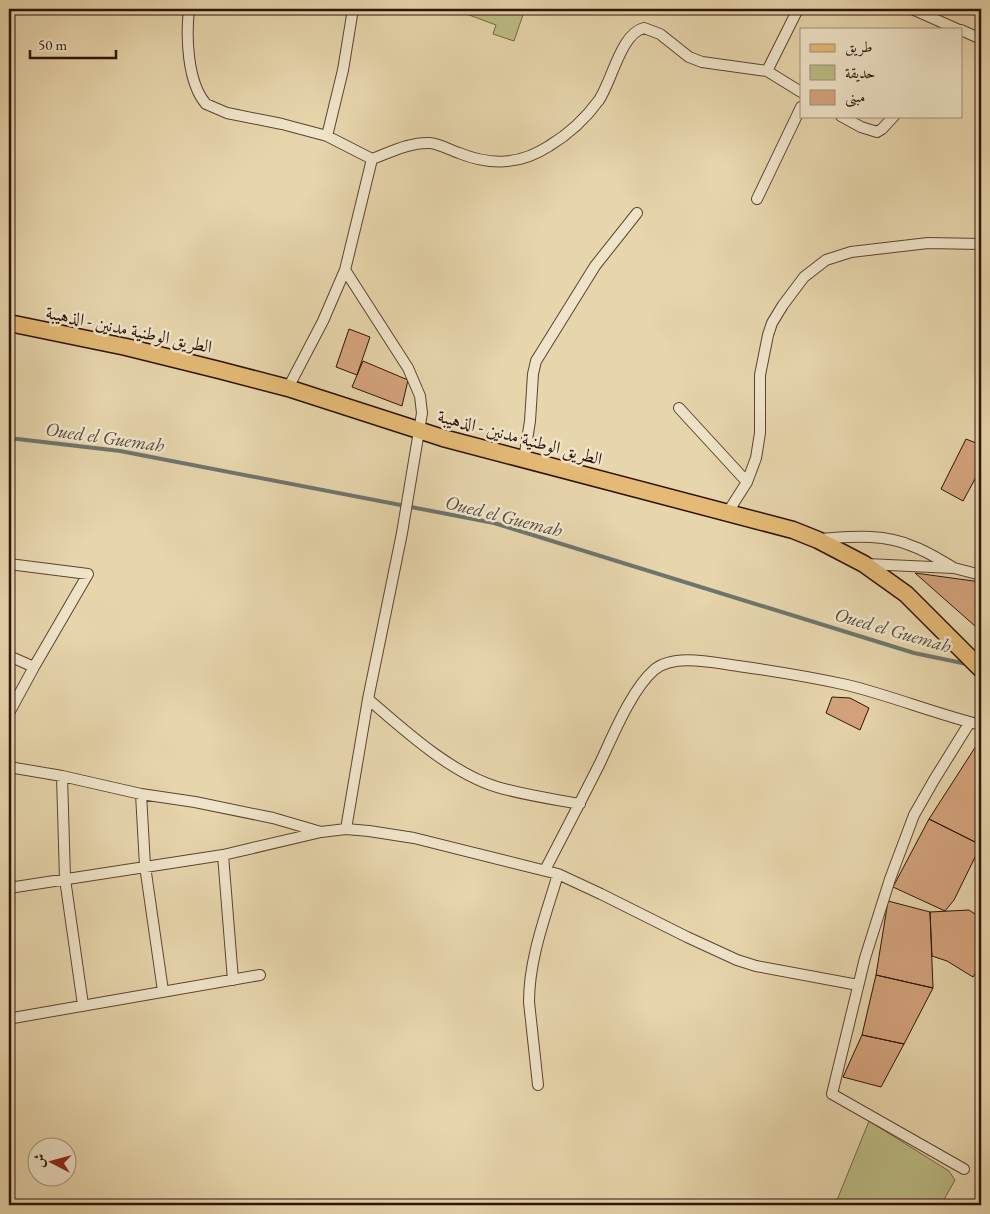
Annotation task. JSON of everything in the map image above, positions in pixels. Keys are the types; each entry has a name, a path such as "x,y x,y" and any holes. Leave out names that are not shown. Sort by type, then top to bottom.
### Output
{"main road":[{"name":"الطريق الوطنية مدنين - الذهيبة","path":"9,323 126,347 288,388 419,431 774,524 818,540 864,564 906,594 981,668"}],"street":[{"path":"190,9 188,48 196,86 206,104 227,113 282,124 327,136 372,159 421,143 433,143 461,154 496,163 514,161 536,154 550,146 585,117 600,98 627,42 633,33 640,29 660,34 689,57 702,62 767,72 800,91"},
{"path":"327,136 343,70 353,9"},
{"path":"767,72 798,9"},
{"path":"912,9 950,27"},
{"path":"962,30 981,39"},
{"path":"757,199 800,109"},
{"path":"845,118 861,127 876,132 882,129 892,118"},
{"path":"288,388 323,321 345,270 372,159"},
{"path":"524,459 536,361 595,266 636,213"},
{"path":"728,512 746,482 756,458 760,433 760,375 768,335 772,323 783,305 804,277 826,260 851,252 928,243 981,244"},
{"path":"345,270 408,368 416,384 421,404 419,431 393,582 368,700 346,829"},
{"path":"679,408 746,482"},
{"path":"818,540 857,536 892,539 913,546 954,568"},
{"path":"864,564 954,568 981,575"},
{"path":"9,574 13,565 88,574 9,713"},
{"path":"9,656 34,667"},
{"path":"545,870 580,804 623,715 646,678 660,666 676,661 706,661 786,673 847,686 981,725"},
{"path":"368,700 438,756 474,778 510,790 580,804"},
{"path":"964,1169 832,1094 858,985 882,903 914,815 970,722"},
{"path":"9,767 62,776 141,794 195,802 253,814 321,832"},
{"path":"62,776 65,878 83,1005"},
{"path":"141,794 145,866 163,991"},
{"path":"9,888 223,855 321,832 346,829 368,831 414,838 558,874 687,938 737,960 756,966 858,985"},
{"path":"223,855 233,980"},
{"path":"538,1085 529,988 541,931 558,874"},
{"path":"9,1014 16,1018 260,975"}],"green space":[{"path":"453,9 525,9 514,41 493,34 496,25"},
{"path":"869,1121 949,1171 955,1180 941,1205 835,1205"}],"building":[{"path":"349,329 370,337 357,375 336,367"},
{"path":"363,361 408,380 402,406 352,387"},
{"path":"966,439 981,445 981,468 963,501 941,489"},
{"path":"915,573 981,582 981,611 975,626"},
{"path":"832,697 850,698 869,708 860,730 826,713"},
{"path":"976,746 981,749 981,845 929,819"},
{"path":"929,819 981,845 954,900 945,911 893,887"},
{"path":"888,901 930,912 933,988 876,975"},
{"path":"969,910 981,918 981,964 973,977 947,961 932,956 930,912"},
{"path":"876,975 933,988 904,1044 862,1035"},
{"path":"862,1035 904,1044 881,1087 843,1077"}],"waterway":[{"name":"Oued el Guemah","path":"9,438 120,451 494,523 914,653 967,664"}]}
